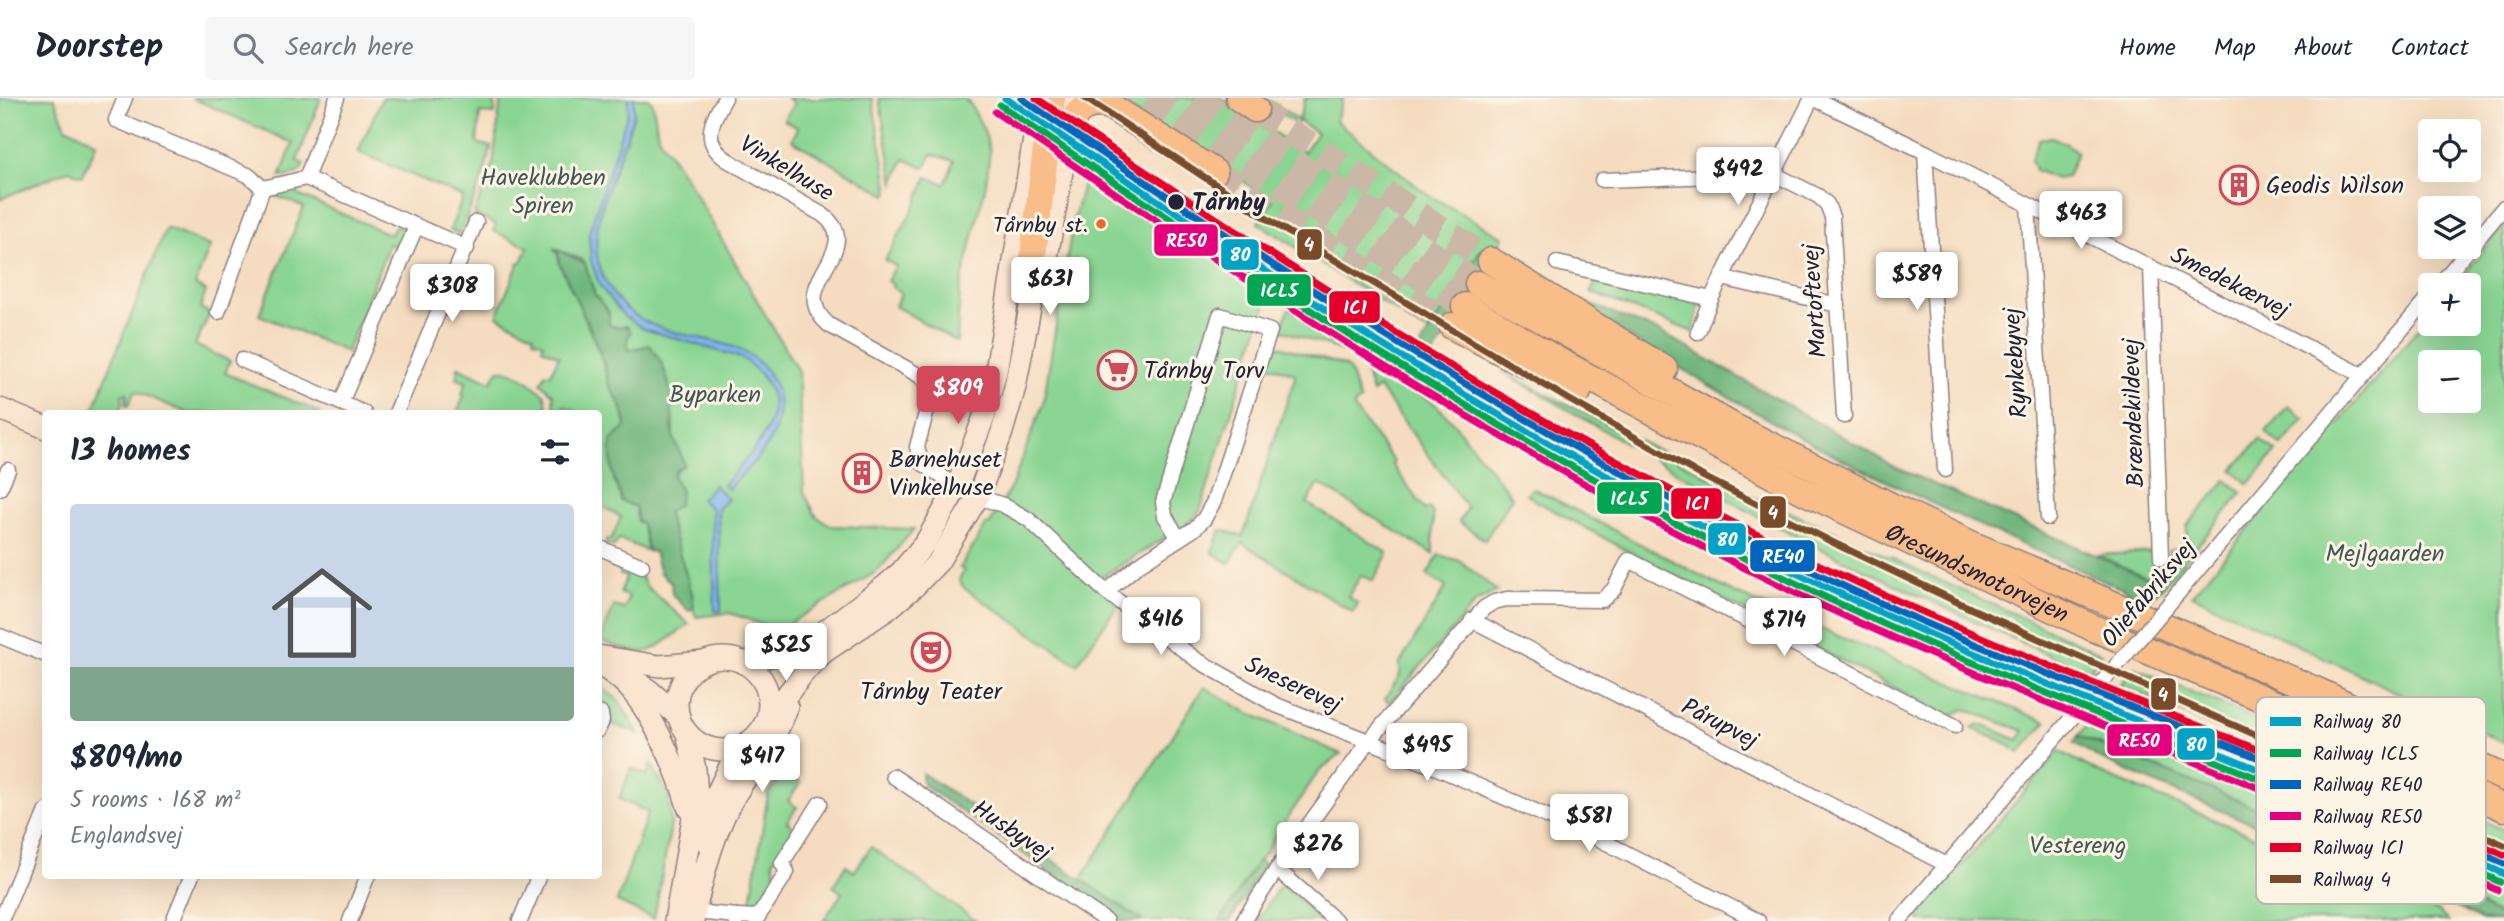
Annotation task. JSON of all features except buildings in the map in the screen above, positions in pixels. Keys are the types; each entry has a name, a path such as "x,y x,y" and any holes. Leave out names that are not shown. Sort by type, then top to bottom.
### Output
{"highway":[{"path":"1034,287 1033,255 1052,98"},
{"path":"1072,111 1102,101 1214,172"},
{"name":"Øresundsmotorvejen","path":"2259,697 2091,627 1795,487 1562,363 1472,294 1693,386 1829,463 2140,609 2183,633 2325,697"},
{"name":"Øresundsmotorvejen","path":"2486,770 2504,778"},
{"name":"Øresundsmotorvejen","path":"2486,800 2504,808"}],"street":[{"path":"125,98 116,120 248,175 263,188"},
{"path":"306,178 337,98"},
{"name":"Vinkelhuse","path":"725,98 711,126 710,135 716,150 722,157 830,220 837,236 837,244 815,289 815,306 818,313 830,325 920,376 927,383 929,402 917,447 918,455 927,467 957,487"},
{"path":"602,660 659,666 717,659 743,663 790,651 817,637 885,586 902,571 926,542 957,487 984,417 996,371 1040,98"},
{"path":"1698,332 1721,278 1813,98"},
{"name":"Smedekærvej","path":"1813,98 1925,152 2362,375"},
{"path":"602,662 632,677 683,725 698,743 711,749 739,748 750,742 824,652 888,609 938,562 978,497 1002,432 1015,387 1034,287 1046,257 1072,111"},
{"path":"1925,152 1945,470"},
{"path":"1602,180 1774,174"},
{"name":"Martoftevej","path":"1774,174 1818,196 1827,204 1832,217 1844,415"},
{"path":"263,188 306,178 467,248"},
{"path":"218,312 263,188"},
{"name":"Rynkebyvej","path":"2028,205 2049,517"},
{"path":"2449,273 2504,208"},
{"path":"397,410 476,222"},
{"path":"341,404 416,226"},
{"path":"1557,263 1711,299"},
{"name":"Brændekildevej","path":"2151,267 2161,558"},
{"path":"1721,278 1838,306"},
{"name":"Oliefabriksvej","path":"1899,921 2418,310"},
{"path":"1106,592 1138,565 1179,539 1199,525 1214,501 1270,331 1220,315 1163,502 1166,516 1179,539"},
{"path":"242,360 356,410"},
{"path":"0,410 42,426"},
{"path":"0,488 8,470"},
{"name":"Sneserevej","path":"957,487 1003,505 1028,519 1106,592 1166,639 1240,686 1276,705 1435,767 1599,839 1758,921"},
{"path":"602,549 642,566"},
{"path":"1243,921 1369,741 1484,608 1507,599 1602,600 1614,589 1629,560 1955,726"},
{"name":"Pårupvej","path":"1472,620 1947,865"},
{"path":"0,636 42,653"},
{"path":"675,921 696,795 695,769 677,704 679,691 691,671 705,662"},
{"path":"602,663 629,687 646,711 683,786 693,824"},
{"path":"743,663 755,671 764,682 769,696 769,711 764,725"},
{"path":"696,909 716,837 730,806 773,741 795,685"},
{"path":"696,909 697,877 708,819 715,797 739,748"},
{"name":"Husbyvej","path":"893,776 1106,921"},
{"path":"696,909 737,919 758,917 787,872 782,863 820,803"},
{"path":"1,921 42,821"},
{"path":"1277,869 1336,921"},
{"path":"173,921 190,879"},
{"path":"350,921 366,879"},
{"path":"520,921 537,879"}],"green space":[{"path":"0,98 54,98 66,127 97,143 82,176 69,170 0,199"},
{"path":"192,98 321,98 297,161 304,164 302,168 295,174 280,177 293,143"},
{"path":"382,98 494,98 495,114 480,113 477,143 491,147 484,174 460,234 450,230 463,197 358,152"},
{"name":"Byparken","path":"501,98 649,98 653,104 658,136 689,183 798,371 804,492 816,516 832,526 914,529 878,571 778,630 730,613 696,617 625,387 587,292 582,259 555,249 601,356 609,385 621,406 626,425 624,430 616,435 611,459 613,475 623,497 636,507 637,520 642,524 648,551 619,539 614,546 605,546 607,539 611,540 621,517 602,507 602,410 574,410 564,406 561,410 554,408 553,394 541,383 546,373 550,375 559,356 542,348 544,343 533,339 534,335 497,316 528,247 493,231 496,224 474,214 493,164"},
{"path":"787,98 872,98 889,191 887,195 792,140 798,128 784,120 794,103"},
{"path":"879,98 963,98 971,105 984,130 990,151 986,184 960,289 957,342 895,306 901,294 887,281 896,266 885,260 916,204 927,177 945,184 954,161 932,154 925,168 904,159 894,184"},
{"path":"1115,98 1220,98 1304,152 1317,133 1299,121 1296,124 1257,98 1266,98 1299,120 1305,98 1343,98 1336,121 1427,194 1503,237 1494,256 1481,249 1429,332 1258,223 1273,201"},
{"path":"2052,137 2077,152 2067,177 2056,179 2035,170 2031,159 2039,139"},
{"path":"1088,164 1151,205 1165,193 1229,236 1228,258 1270,290 1200,511 1186,525 1103,576 1098,583 1120,602 1077,664 964,588 959,580 964,571 960,568 1012,485 1043,404 1073,222"},
{"path":"299,186 298,195 391,235 396,225 406,231 400,248 389,244 347,352 259,315 304,207 276,196 280,190"},
{"name":"Mejlgaarden","path":"2504,226 2504,743 2486,734 2486,697 2407,697 2192,595 2418,329 2418,336 2481,336 2481,273 2465,273 2477,259 2481,259 2481,254"},
{"path":"166,228 210,246 195,285 206,291 200,308 210,313 195,345 230,361 225,373 314,410 180,410 135,391 128,406 127,393 122,395 120,410 93,410"},
{"path":"553,248 585,263 595,295 609,312 609,325 627,326 631,332 627,340 629,350 649,345 662,365 671,398 674,438 684,465 675,471 673,477 681,491 678,505 667,513 692,593 694,607 689,611 672,594 671,582 660,573 654,552 648,551 642,524 637,521 636,507 621,501 612,470 611,440 624,430 626,424 621,406 609,385 604,362 559,263 558,254"},
{"path":"1482,248 1494,256 1421,375 1407,367"},
{"path":"1597,280 1690,301 1699,306 1693,332 1590,292"},
{"path":"1555,290 1660,332 1897,468 2164,585 2148,600 1930,502 1739,403"},
{"path":"1289,308 1435,404 1450,419 1512,497 1485,540 1459,522 1467,508 1379,388 1372,393 1363,362 1358,356 1281,330"},
{"path":"1276,345 1345,366 1350,371 1360,401 1353,407 1425,510 1429,508 1433,513 1433,554 1319,484 1307,503 1388,553 1373,581 1361,575 1348,597 1358,603 1353,612 1242,543 1229,563 1212,552 1221,530 1243,536 1295,377 1295,374 1269,365"},
{"path":"458,367 491,382 498,370 510,371 545,395 547,407 546,410 458,410 466,382 457,379"},
{"path":"1501,371 1740,492 2102,654 2088,672 1973,621 1748,511"},
{"path":"2288,406 2304,419 2281,446 2266,432"},
{"path":"2260,439 2276,452 2249,484 2233,470"},
{"path":"2226,480 2242,493 2164,585 2096,555 2156,552 2157,566 2169,565 2169,551 2186,545 2187,526"},
{"path":"1533,488 1734,593 2046,722 2020,753 2002,741 1971,728 1979,724 2018,740 2024,731 1964,709 1951,717 1536,501 1527,494"},
{"path":"1439,555 1460,561 1497,591 1476,602 1389,703 1385,699 1400,675 1400,663 1446,587 1427,575"},
{"path":"612,560 637,570 647,587 689,624 647,651 628,650 602,641 614,606 624,609 629,597 620,593 626,577 620,574 621,571 610,566"},
{"path":"2135,668 2256,719 2256,745 2120,685"},
{"path":"602,687 619,701 638,733 606,722 602,713"},
{"path":"1204,687 1247,712 1341,754 1318,772 1220,921 1143,921 1081,879"},
{"path":"2097,714 2256,777 2256,808 2239,801 2078,736"},
{"path":"2078,736 2256,808 2256,825 2101,759 2074,743"},
{"name":"Vestereng","path":"2059,751 2098,772 2256,837 2256,904 2420,904 2439,912 2448,921 1920,921 1917,918"},
{"path":"651,764 668,794 671,825 654,919 617,902 648,812 619,799 631,768 647,775"},
{"path":"784,772 800,783 788,801 797,807 787,822 795,828 773,861 776,874 754,909 750,908 768,794"},
{"path":"922,773 1143,921 1122,921 923,785"},
{"path":"2486,822 2504,830 2504,854 2486,846"},
{"path":"871,847 976,921 823,921 842,893 833,886 846,865 854,872"},
{"path":"1258,860 1265,865 1230,921 1220,921"},
{"path":"2486,876 2504,884 2504,917 2476,904 2486,904"},
{"path":"1279,887 1285,887 1321,921 1257,921"},
{"path":"2447,904 2476,904 2504,917 2504,921 2482,921"}],"water":[{"path":"628,98 634,98 634,113 602,207 596,244 598,261 608,287 619,302 651,324 722,343 748,354 761,364 776,390 778,419 773,435 760,455 728,489 723,485 750,455 769,423 773,407 770,391 760,374 742,358 644,329 624,316 600,286 591,261 589,233 628,112"},
{"path":"714,485 728,499 718,509 721,611 715,611 712,509 701,500"}],"tunnel":[{"path":"1148,98 1465,306"},
{"path":"1196,98 1478,284"},
{"path":"1255,109 1491,261"},
{"path":"1214,172 1452,326"}],"rail line":[{"name":"80","path":"1005,98 1300,294 1502,417 1605,475 1709,530 1900,621 2256,769"},
{"name":"RE40","path":"1021,98 1213,227 1311,289 1508,409 1609,466 1814,572 1921,621 2256,757"},
{"name":"IC1","path":"1036,98 1226,225 1420,347 1518,406 1719,516 1906,605 2256,749"},
{"name":"4","path":"1085,98 1278,226 1704,477 1972,609 2256,735"},
{"name":"ICL5","path":"1000,105 1296,301 1396,363 1497,424 1704,538 1895,629 2256,778"},
{"name":"RE50","path":"995,112 1291,308 1392,371 1596,490 1806,598 1891,637 2256,787"},
{"name":"4","path":"2486,837 2504,845"},
{"name":"IC1","path":"2486,847 2504,855"},
{"name":"RE40","path":"2486,856 2504,864"},
{"name":"80","path":"2486,866 2504,874"},
{"name":"ICL5","path":"2486,876 2500,882"},
{"name":"RE50","path":"2486,885 2497,890"}],"place":[{"name":"Geodis Wilson","path":"2239,185"},
{"name":"Tårnby","path":"1176,202"},
{"name":"Tårnby st.","path":"1101,224"},
{"name":"Tårnby Torv","path":"1117,370"},
{"name":"Børnehuset Vinkelhuse","path":"862,473"},
{"name":"Tårnby Teater","path":"931,652"}],"park label":[{"name":"Haveklubben Spiren","path":"543,191"}]}
